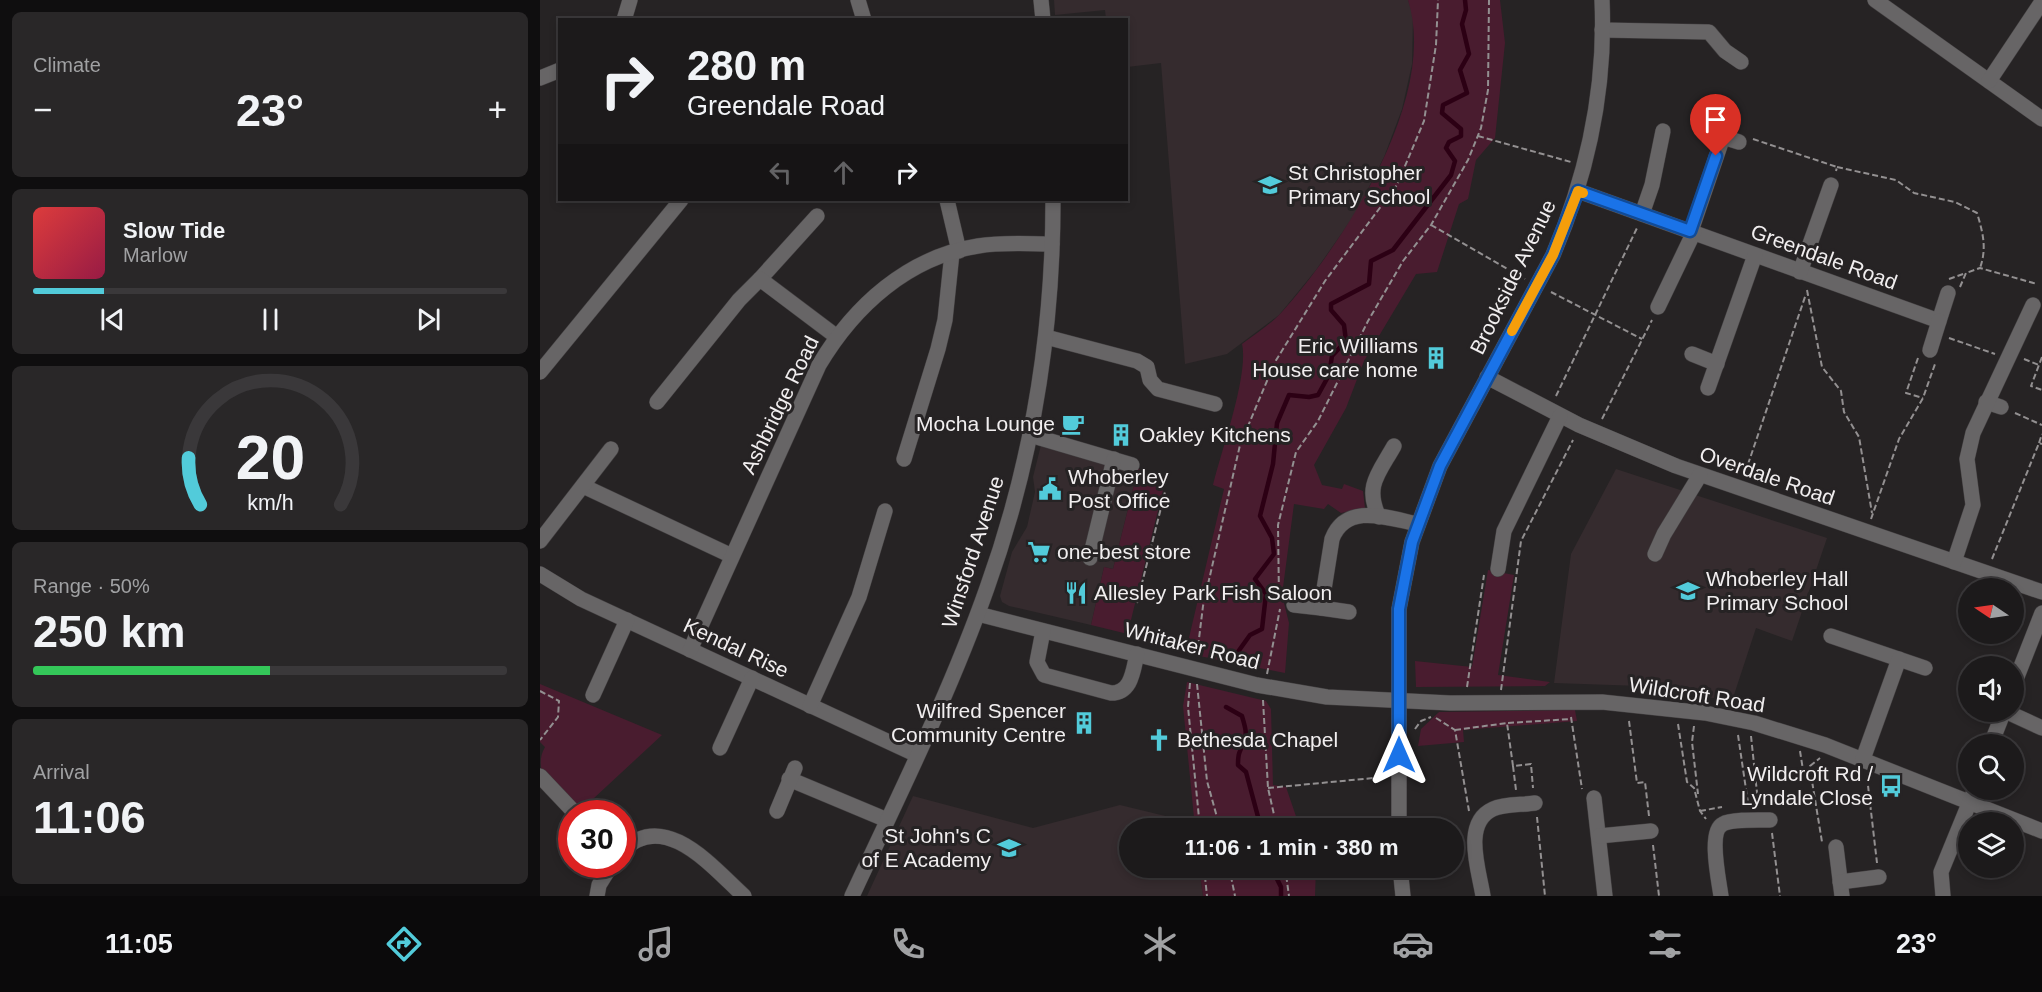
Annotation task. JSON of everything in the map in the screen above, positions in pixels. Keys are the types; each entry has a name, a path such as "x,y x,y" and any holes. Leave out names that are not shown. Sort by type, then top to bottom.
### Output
{"street":[{"path":"625,18 630,0"},
{"path":"858,0 863,18"},
{"path":"1041,0 1042,18"},
{"name":"Brookside Avenue","path":"1399,818 1399,609 1418,524 1440,466 1553,255 1578,191 1597,112 1602,0"},
{"path":"1881,2 2042,119"},
{"path":"1989,81 2041,3"},
{"path":"1602,30 1709,32 1725,51 1741,62"},
{"path":"540,78 558,71"},
{"path":"1642,214 1652,185 1663,131"},
{"path":"1658,306 1692,232 1723,137 1739,142"},
{"path":"1806,280 1831,186"},
{"name":"Greendale Road","path":"1578,191 1755,255 1806,280 1937,328"},
{"path":"540,372 680,201"},
{"path":"904,459 938,349 956,252 947,201"},
{"name":"Winsford Avenue","path":"852,896 917,755 978,614 1010,516 1030,435 1046,337 1053,201"},
{"path":"657,402 739,300 817,216"},
{"name":"Ashbridge Road","path":"690,650 806,392 837,337 861,308 912,269 956,252 980,246 1052,244"},
{"path":"1708,388 1755,255"},
{"path":"760,279 837,337"},
{"path":"1930,350 1937,328 1954,291"},
{"path":"1953,562 1973,506 1967,459 1986,402 2033,305"},
{"path":"1046,337 1137,361 1147,367 1150,380 1158,389 1215,404"},
{"path":"1692,354 1717,364"},
{"name":"Overdale Road","path":"1487,377 1596,433 1700,475 2042,592"},
{"path":"1986,402 2001,407"},
{"path":"1498,569 1504,531 1560,416"},
{"path":"1030,435 1132,465"},
{"path":"1379,517 1371,495 1372,484 1394,446"},
{"path":"540,541 611,450"},
{"path":"1090,558 1114,459"},
{"path":"1655,554 1664,534 1700,475"},
{"path":"583,486 732,556"},
{"path":"810,706 860,597 885,511"},
{"path":"1321,608 1335,531 1350,517 1379,517 1418,524"},
{"name":"Kendal Rise","path":"540,573 581,599 917,755"},
{"path":"1294,605 1348,612"},
{"path":"2024,665 2037,640 2042,613"},
{"name":"Whitaker Road","path":"978,614 1265,686 1327,697 1399,702"},
{"path":"593,695 627,620"},
{"path":"1043,631 1037,656 1040,670 1049,676 1090,687 1115,693 1124,690 1129,683 1137,654"},
{"path":"1831,636 1925,668"},
{"path":"1864,760 1899,659"},
{"path":"720,748 752,678"},
{"name":"Wildcroft Road","path":"1399,702 1569,701 1627,704 1705,713 1746,721 1801,737 1958,791"},
{"path":"2024,720 2042,728"},
{"path":"777,811 792,773 887,820"},
{"path":"540,776 563,800"},
{"path":"1594,798 1605,896"},
{"path":"1943,896 1941,872 1970,800"},
{"name":"Wildcroft Road","path":"1980,800 2042,831"},
{"path":"1483,896 1475,830 1479,818 1494,808 1535,803"},
{"path":"1721,896 1714,842 1716,830 1723,823 1770,820"},
{"path":"1599,836 1651,831"},
{"path":"636,843 656,836 676,839 744,896"},
{"path":"1836,848 1841,889 1879,877"},
{"path":"597,896 603,878"},
{"path":"1401,878 1403,896"}],"path":[{"path":"1217,818 1207,781 1197,669 1203,606 1240,445 1275,362 1325,281 1396,185 1424,121 1436,45 1438,0"},
{"path":"1275,818 1268,789 1263,703 1280,615 1278,525 1296,452 1318,421 1368,321 1403,261 1431,225 1478,136 1488,90 1489,0"},
{"path":"1739,142 1742,135 1837,167 1896,180 1914,193 1955,202 1977,213 1985,237 1984,257 1980,268"},
{"path":"1478,136 1585,167"},
{"path":"1831,186 1837,167"},
{"path":"1560,416 1556,398 1642,214"},
{"path":"1431,225 1595,316 1642,339"},
{"path":"1954,291 1966,273 1980,268 2037,284"},
{"path":"1740,489 1806,280"},
{"path":"1806,280 1822,367 1841,391 1844,412 1859,437 1872,516"},
{"path":"1596,433 1658,306"},
{"path":"1937,328 2007,358"},
{"path":"1866,532 1899,439 1923,398 1939,352 1922,347 1906,393 1923,398"},
{"path":"2042,357 2031,386 2042,390"},
{"path":"2001,407 2042,425"},
{"path":"1502,702 1500,686 1521,541 1579,425"},
{"path":"1987,573 2042,434"},
{"path":"1137,603 1165,492"},
{"path":"1468,702 1466,680 1485,567 1517,573"},
{"path":"1197,669 1190,681 1188,707 1199,818"},
{"path":"540,691 559,701 558,717 540,740"},
{"path":"1569,701 1583,798 1594,798"},
{"path":"1627,704 1636,783 1646,782 1659,896"},
{"path":"1676,709 1687,782 1698,797"},
{"path":"1705,713 1695,722 1692,731 1698,797 1700,811 1716,830"},
{"path":"1413,738 1414,731 1421,721 1432,716 1444,721 1455,730 1466,797 1475,830"},
{"path":"1455,730 1507,723 1571,719"},
{"path":"1748,803 1737,729 1746,721 1751,734 1758,802"},
{"path":"1507,723 1518,805"},
{"path":"1801,737 1799,745 1803,770 1811,774"},
{"path":"1826,745 1822,757 1810,766 1823,850 1836,848"},
{"path":"1864,760 1879,877"},
{"path":"1513,766 1531,764 1545,896"},
{"path":"1268,789 1399,778"},
{"path":"1205,878 1207,896"},
{"path":"1231,878 1235,896"},
{"path":"1287,878 1289,896"}],"shaded area":[{"name":"St Christopher Primary School","path":"1054,0 1408,0 1413,14 1412,64 1402,109 1384,157 1356,213 1316,270 1279,315 1227,354 1185,364 1161,63 1128,67 1128,18 1106,18 1105,10 1055,15"},
{"path":"1408,0 1500,0 1505,43 1495,138 1476,160 1468,199 1459,204 1437,272 1416,274 1364,361 1346,408 1314,465 1322,485 1342,489 1344,484 1363,491 1365,508 1341,513 1328,504 1324,509 1294,504 1282,595 1289,623 1285,673 1179,652 1179,643 1188,642 1224,489 1213,485 1242,374 1242,344 1277,317 1306,283 1357,209 1380,167 1398,123 1410,80 1414,38"},
{"path":"1041,445 1138,469 1113,569 1104,567 1091,625 1009,606 1002,602 1000,596 1012,552 1027,527 1035,492 1033,477"},
{"path":"1138,469 1166,478 1129,628 1163,636 1160,647 1149,644 1140,637 1091,625 1104,567 1113,569"},
{"name":"Whoberley Hall Primary School","path":"1616,469 1827,538 1792,641 1756,628 1732,701 1641,686 1554,683 1571,554"},
{"path":"1488,570 1514,575 1498,675 1550,682 1545,686 1416,687 1415,661 1472,667"},
{"path":"1187,682 1266,701 1271,709 1273,785 1286,787 1297,818 1194,818 1183,706"},
{"path":"540,684 662,735 592,800 569,800 542,773 541,760 545,747 540,742"},
{"path":"1575,710 1577,721 1463,730 1464,742 1418,746 1421,729 1439,712"},
{"name":"St John's C of E Academy","path":"913,796 1033,828 1120,805 1173,818 1119,818 1119,878 1201,878 1203,896 867,896"},
{"path":"1201,878 1316,878 1315,896 1203,896"}],"waterway":[{"path":"1235,656 1250,635 1262,629 1266,594 1255,579 1274,554 1272,538 1260,516 1273,464 1277,423 1289,395 1309,397 1318,395 1329,375 1332,356 1346,341 1344,325 1331,310 1331,304 1369,284 1371,261 1393,250 1451,175 1455,161 1446,148 1449,142 1461,136 1461,129 1442,113 1443,105 1467,93 1460,70 1469,54 1462,24 1466,10 1465,0"},
{"path":"1226,707 1242,716 1246,735 1239,754 1238,765 1246,772 1258,818"},
{"path":"1276,878 1281,887 1281,896"}],"slow traffic":[{"path":"1512,331 1553,255 1578,191 1583,193"}],"place":[{"name":"St Christopher Primary School","path":"1270,185"},
{"name":"Eric Williams House care home","path":"1436,358"},
{"name":"Mocha Lounge","path":"1073,424"},
{"name":"Oakley Kitchens","path":"1121,435"},
{"name":"Whoberley Post Office","path":"1050,489"},
{"name":"one-best store","path":"1039,552"},
{"name":"Whoberley Hall Primary School","path":"1688,591"},
{"name":"Allesley Park Fish Saloon","path":"1076,593"},
{"name":"Wilfred Spencer Community Centre","path":"1084,723"},
{"name":"Bethesda Chapel","path":"1159,740"},
{"name":"Wildcroft Rd / Lyndale Close","path":"1891,786"},
{"name":"St John's C of E Academy","path":"1009,848"}],"route":[{"path":"1399,755 1399,609 1412,542 1440,466 1553,255 1578,191 1690,231 1716,156"}]}
